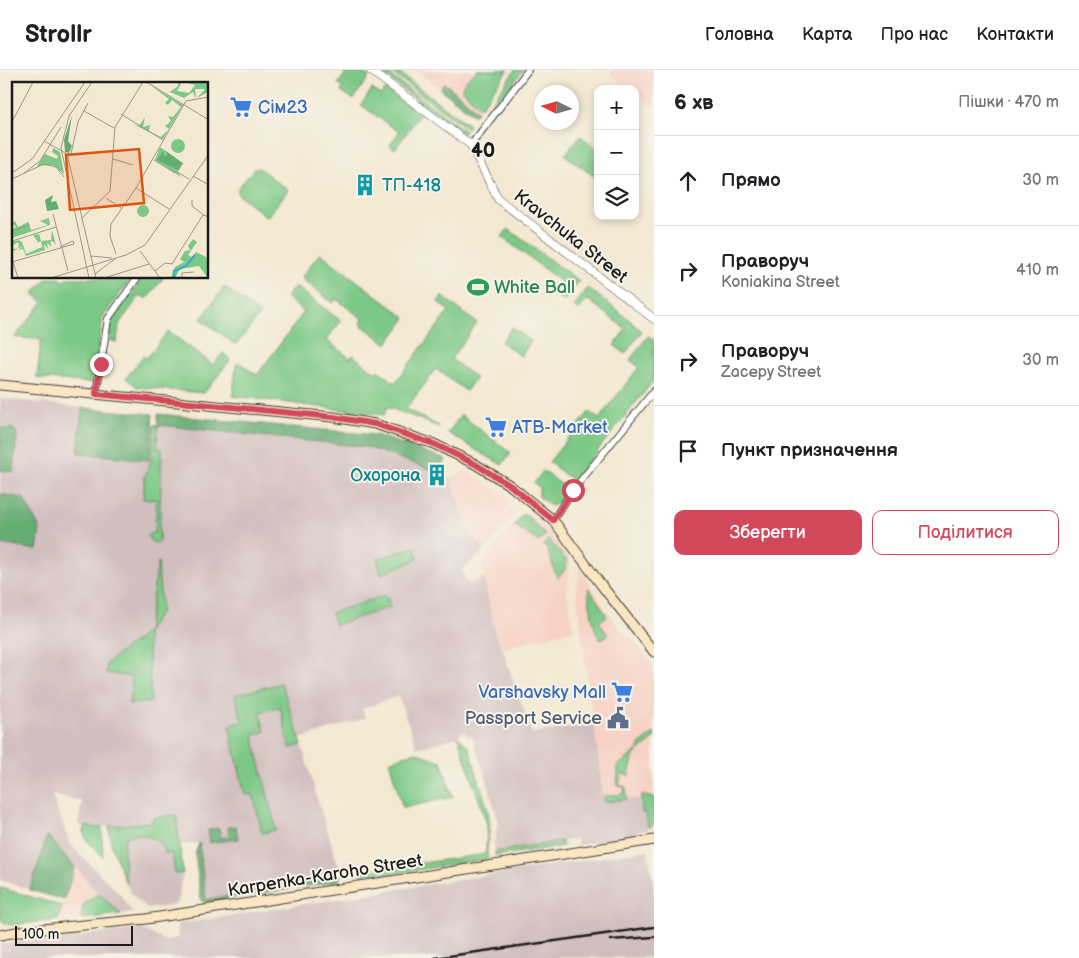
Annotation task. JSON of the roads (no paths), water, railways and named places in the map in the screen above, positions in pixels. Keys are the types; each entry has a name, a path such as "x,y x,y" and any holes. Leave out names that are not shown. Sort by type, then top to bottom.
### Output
{"main road":[{"path":"0,386 333,417 375,424 434,444 475,464 511,486 553,520 654,652"},
{"name":"Karpenka-Karoho Street","path":"0,935 22,931 146,919 654,840"}],"street":[{"name":"Kravchuka Street","path":"370,70 471,145 498,199 654,319"},
{"path":"471,145 528,70"},
{"path":"96,394 108,319 136,279"},
{"path":"553,520 573,490 654,392"}],"railway":[{"path":"435,958 654,927"},
{"path":"610,940 654,937"}],"place":[{"name":"Сім23","path":"241,107"},
{"name":"ТП-418","path":"365,185"},
{"name":"White Ball","path":"478,287"},
{"name":"ATB-Market","path":"496,427"},
{"name":"Охорона","path":"437,475"},
{"name":"Varshavsky Mall","path":"622,692"},
{"name":"Passport Service","path":"618,718"}],"district":[{"name":"40","path":"483,150"}]}
